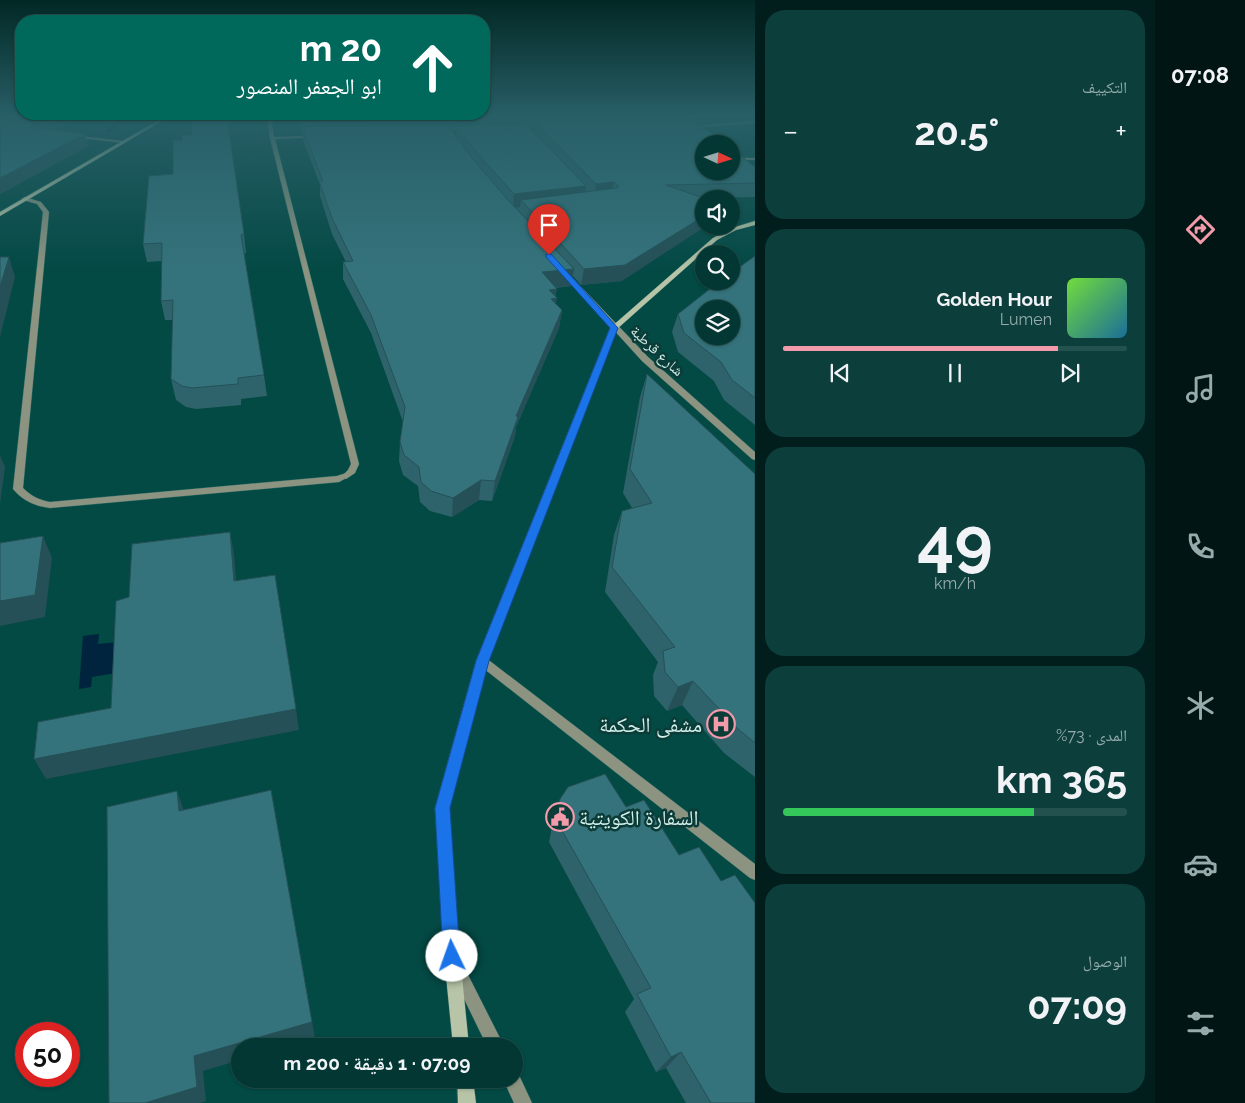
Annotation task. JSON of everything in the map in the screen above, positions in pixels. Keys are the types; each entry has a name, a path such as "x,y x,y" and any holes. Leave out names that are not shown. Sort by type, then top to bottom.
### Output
{"main road":[{"path":"0,214 77,168"},
{"path":"460,1038 452,956 442,808 482,661 614,328 715,239 734,229 755,223"},
{"path":"466,1088 467,1103"}],"street":[{"path":"25,199 39,203 46,212 18,489 25,498 50,505 339,479 352,471 355,464 280,168"},
{"name":"شارع قرطبة","path":"555,262 614,328 755,457"},
{"path":"482,661 755,874"},
{"path":"452,956 492,1038"},
{"path":"516,1088 524,1103"}],"water":[{"path":"99,634 98,644 118,642 116,673 92,677 91,687 79,689 83,636"}],"building":[{"path":"0,168 18,168 0,178"},
{"path":"173,168 234,168 244,234 241,235 264,375 238,378 238,384 192,388 182,386 171,379 173,300 161,301 162,243 143,244 149,176 173,174"},
{"path":"318,168 481,168 507,199 574,269 542,272 557,289 549,290 557,298 551,299 562,310 516,416 518,417 495,481 481,480 453,498 431,491 421,482 419,467 404,455 400,442 405,407 371,315 343,262 353,261 332,218 319,181 323,181"},
{"path":"491,168 569,168 586,186 514,194"},
{"path":"581,168 695,168 695,180 740,180 740,168 755,168 755,183 666,185 695,195 695,222 625,265 584,269 521,200 617,188 619,186 614,182 596,184"},
{"path":"755,256 755,398 732,380 721,362 699,345 740,345 740,300 696,300 709,290 740,290 740,267"},
{"path":"0,257 9,257 0,287"},
{"path":"695,301 695,342 684,333 678,314"},
{"path":"647,374 755,474 755,743 738,729 693,681 678,687 665,672 663,651 675,647 612,567 622,511 652,503 630,469"},
{"path":"230,532 234,581 275,575 296,709 34,759 38,722 111,708 116,601 129,597 132,544"},
{"path":"43,536 35,595 0,601 0,543"},
{"path":"605,774 626,807 644,800 679,855 699,847 721,881 735,875 755,903 755,1103 711,1103 681,1052 671,1057 637,994 651,988 556,820 560,799 568,787"},
{"path":"271,790 312,1022 256,1038 231,1038 231,1045 194,1056 197,1087 145,1103 109,1103 107,807 177,791 179,811"}],"place":[{"name":"مشفى الحكمة","path":"721,724"},
{"name":"السفارة الكويتية","path":"560,817"}],"route":[{"path":"452,956 442,808 482,661 614,328 549,255"}]}
